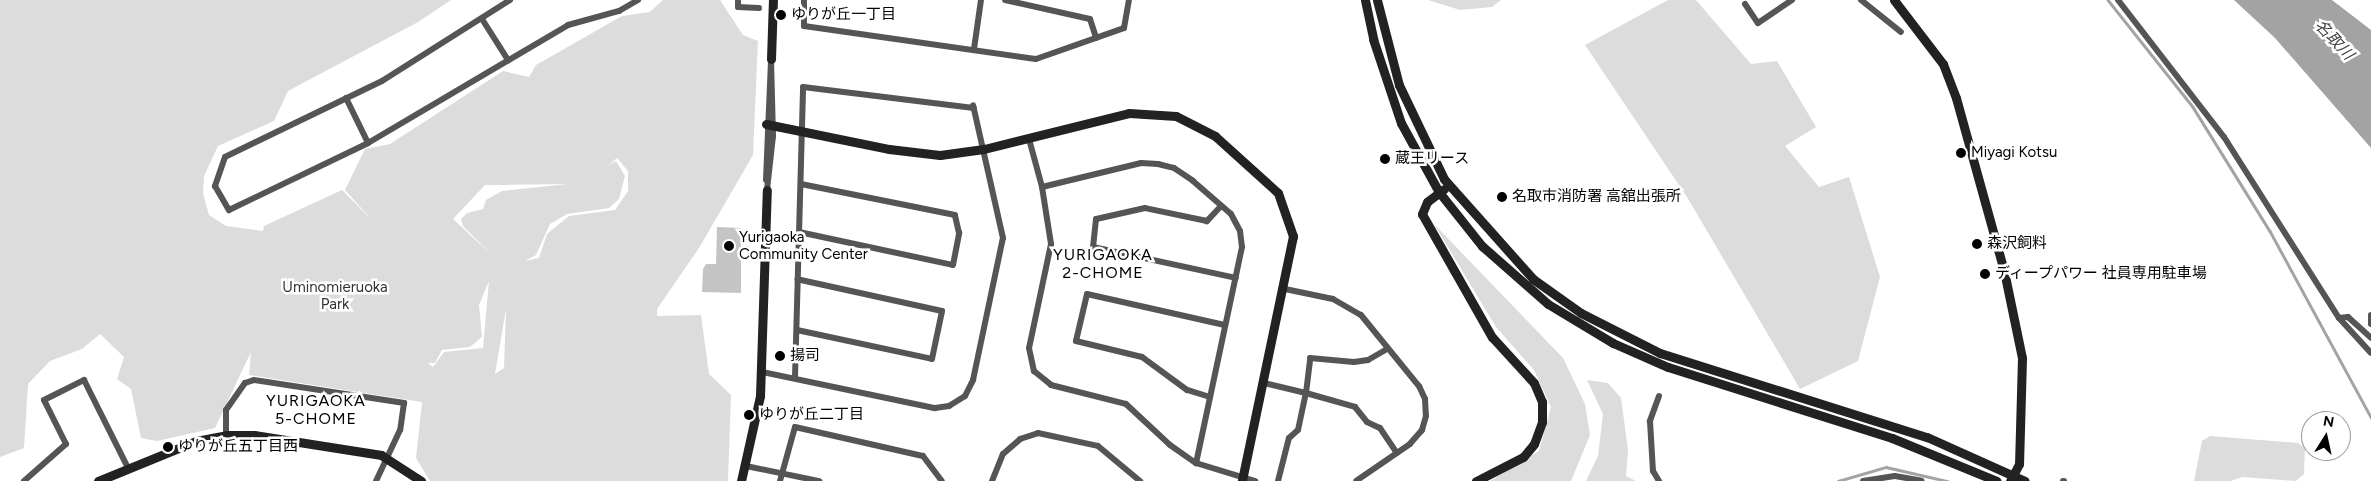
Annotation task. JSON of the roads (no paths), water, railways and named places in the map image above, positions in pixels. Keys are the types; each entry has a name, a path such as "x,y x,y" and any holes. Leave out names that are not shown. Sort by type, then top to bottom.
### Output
{"street":[{"path":"510,0 390,76 225,156 215,186 229,210 368,143 568,25 620,11 638,0"},
{"path":"738,0 738,7 759,8"},
{"path":"741,481 746,466 762,372 773,0"},
{"path":"804,0 804,26 1036,59 1124,28 1129,0"},
{"path":"974,49 981,0"},
{"path":"1005,0 1090,19 1096,38"},
{"path":"1365,0 1375,47 1400,123 1439,192 1482,246 1548,304 1613,343 1710,382 1892,438 1997,481"},
{"path":"1378,0 1400,85 1449,185 1533,279 1618,334 1712,372 1927,437 2012,478 2025,481"},
{"path":"1745,4 1758,23 1792,0"},
{"path":"1861,0 1901,32"},
{"path":"1894,0 1942,64 1956,98 2004,271 2022,358 2019,464 2012,478"},
{"path":"2118,0 2224,138 2339,318 2371,352"},
{"path":"482,19 508,60"},
{"path":"762,372 795,377 934,408 949,406 966,396 974,380 1003,238 973,106 803,87 795,377"},
{"path":"346,98 368,143"},
{"path":"769,124 915,153 984,149 1129,113 1162,114 1199,125 1261,175 1285,207 1293,244 1285,289 1242,479"},
{"path":"1029,139 1042,187 1051,244 1028,348 1034,371 1051,385 1126,404 1170,445 1196,463 1242,479 1255,481"},
{"path":"1042,187 1141,162 1158,164 1174,168 1193,181 1221,206 1240,231 1242,248 1196,463"},
{"path":"799,232 953,265 959,233 955,216 801,184"},
{"path":"1449,185 1423,207 1425,221 1487,330 1534,383 1542,402 1542,422 1534,444 1523,457 1476,481"},
{"path":"1221,206 1207,221 1145,208 1096,219 1093,247 1236,278"},
{"path":"797,330 932,359 942,311 798,279"},
{"path":"1285,289 1347,306 1361,315 1419,386 1426,416 1422,430 1397,453 1356,481"},
{"path":"1210,397 1187,390 1142,357 1076,341 1087,294 1225,325"},
{"path":"2371,315 2371,324"},
{"path":"2339,318 2348,317 2371,338"},
{"path":"1278,481 1289,438 1298,430 1306,393 1310,358 1354,362 1368,360 1387,349"},
{"path":"24,481 66,444 44,400 84,380 128,466"},
{"path":"226,435 226,410 244,383 254,380 404,403 400,430 376,481"},
{"path":"1264,383 1355,407 1367,422 1380,428 1397,453"},
{"path":"1659,396 1650,421 1652,471 1659,481"},
{"path":"780,481 784,473 795,427 923,456 942,481"},
{"path":"992,481 1003,454 1020,439 1038,433 1098,446 1140,481"},
{"path":"98,481 128,466 196,441 226,435 254,435 386,458 421,481"},
{"path":"746,466 819,481"},
{"path":"1864,481 1895,476 1922,481"}],"water":[{"name":"名取川","path":"2234,0 2332,0 2371,30 2371,148 2275,38"}],"waterway":[{"path":"2108,0 2193,107 2270,231 2371,417"},
{"path":"1838,481 1886,467 1947,481"}],"place":[{"name":"ゆりが丘一丁目","path":"781,15"},
{"name":"Miyagi Kotsu","path":"1961,153"},
{"name":"蔵王リース","path":"1385,159"},
{"name":"名取市消防署 高舘出張所","path":"1502,197"},
{"name":"森沢飼料","path":"1977,244"},
{"name":"Yurigaoka Community Center","path":"729,246"},
{"name":"ディープパワー 社員専用駐車場","path":"1985,274"},
{"name":"揚司","path":"780,356"},
{"name":"ゆりが丘二丁目","path":"749,415"},
{"name":"ゆりが丘五丁目西","path":"168,447"}],"district":[{"name":"YURIGAOKA 2-CHOME","path":"1103,264"},
{"name":"YURIGAOKA 5-CHOME","path":"316,410"}],"park label":[{"name":"Uminomieruoka Park","path":"335,296"}]}
